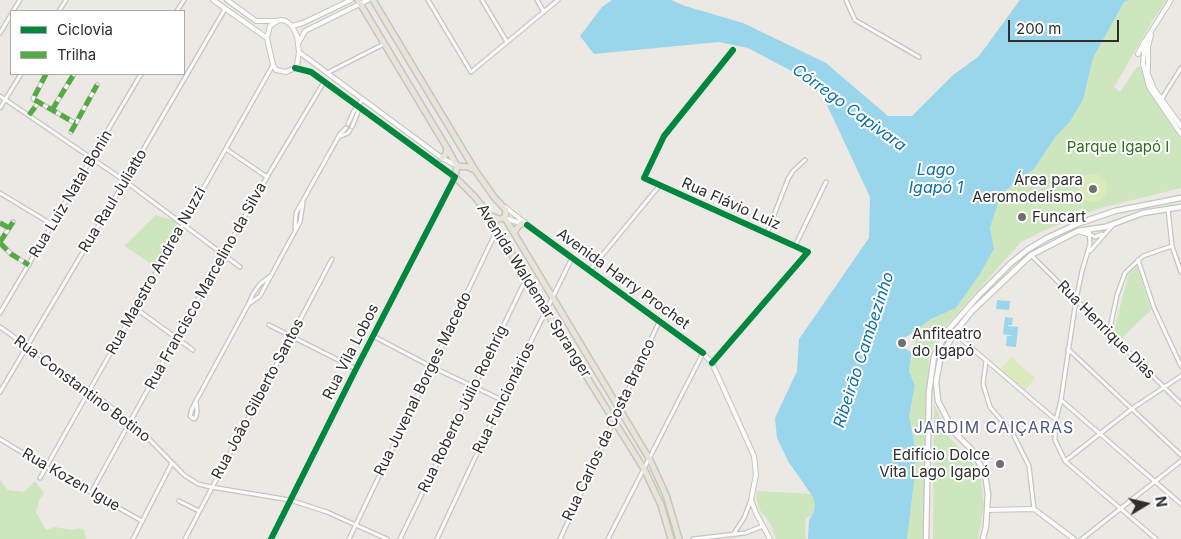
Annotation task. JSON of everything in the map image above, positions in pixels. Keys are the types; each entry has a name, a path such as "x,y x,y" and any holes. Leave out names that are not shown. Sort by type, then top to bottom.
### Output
{"main road":[{"name":"Avenida Waldemar Spranger","path":"373,0 475,170 494,198 506,210 505,218 650,460 666,494 679,539"},
{"path":"359,2 457,166 455,177"},
{"path":"442,158 446,154 447,148"},
{"path":"457,166 475,170"},
{"name":"Avenida Waldemar Spranger","path":"455,177 489,215 526,279 644,469 661,505 671,539"},
{"path":"926,539 929,392 934,356 948,330 991,282 1010,264 1064,230 1115,211 1181,198"},
{"path":"983,539 988,487 982,468 972,450 954,432 938,401 936,382 940,360 954,333 979,304 1029,253 1078,231 1105,227 1136,215 1181,207"},
{"path":"489,215 499,219 505,218"},
{"path":"1088,231 1092,218"},
{"path":"514,233 516,228 525,224"},
{"path":"572,352 580,344"}],"street":[{"path":"213,0 267,38"},
{"path":"227,0 256,21 277,21 286,21 292,26 298,44 299,61 295,68 286,72 276,70 272,65 267,38 270,26 277,21"},
{"path":"292,26 303,23 351,0"},
{"path":"298,44 305,31 359,2 368,0"},
{"path":"428,0 471,72 558,0"},
{"path":"482,0 507,42"},
{"path":"537,0 544,12"},
{"path":"846,0 855,20 919,57"},
{"path":"1138,54 1171,0"},
{"name":"Rua Raul Juliatto","path":"0,392 225,9"},
{"path":"0,34 10,17"},
{"path":"1149,76 1148,47 1152,31"},
{"path":"1145,40 1143,64 1149,87 1181,134"},
{"path":"326,74 384,43"},
{"name":"Rua Flávio Luiz","path":"712,363 808,252 644,178 664,136 733,50"},
{"path":"299,52 326,74 442,158 457,166"},
{"path":"1143,57 1154,89 1181,126"},
{"name":"Rua Maestro Andrea Nuzzi","path":"40,478 272,65"},
{"path":"295,68 311,72 455,177"},
{"path":"1161,100 1181,68"},
{"path":"0,108 20,75"},
{"path":"45,75 33,99 75,123"},
{"path":"52,110 73,75"},
{"name":"Rua Luiz Natal Bonin","path":"0,313 140,75"},
{"name":"Rua Francisco Marcelino da Silva","path":"92,493 176,338 324,82"},
{"path":"71,132 97,85"},
{"path":"1149,87 1157,98 1161,100"},
{"path":"0,96 125,182 240,267"},
{"path":"295,230 296,213 338,138 362,100"},
{"path":"29,116 39,102"},
{"path":"338,138 350,130 358,112 358,107"},
{"path":"346,128 350,130"},
{"path":"226,148 267,178"},
{"path":"767,233 788,179 805,160"},
{"name":"Rua Vila Lobos","path":"271,539 455,177"},
{"path":"795,246 826,182"},
{"path":"590,270 660,185"},
{"path":"0,193 53,225"},
{"path":"248,305 260,296 265,288 269,277 302,219 303,203"},
{"name":"Avenida Harry Prochet","path":"502,205 516,214 525,224 703,353 712,363 754,456 756,475 751,500"},
{"path":"1168,209 1172,246 1181,272"},
{"path":"296,213 302,214"},
{"path":"295,218 302,219"},
{"name":"Avenida Harry Prochet","path":"505,218 525,224"},
{"path":"13,222 0,243 11,254 29,265"},
{"path":"0,223 9,228"},
{"path":"1088,254 1113,224"},
{"name":"Rua Juvenal Borges Macedo","path":"349,539 497,230"},
{"path":"1088,231 1095,236 1105,232"},
{"path":"1088,231 1090,244 1076,300 1061,400 1056,420 1055,440 1064,460 1156,539"},
{"path":"1109,333 1117,295 1125,273 1143,256 1172,246"},
{"name":"Rua Henrique Dias","path":"1029,253 1181,404"},
{"name":"Rua Funcionários","path":"437,539 502,400 572,258"},
{"name":"Rua João Gilberto Santos","path":"184,539 332,259"},
{"path":"1138,260 1154,308 1181,366"},
{"path":"196,401 196,417 194,419 191,418 192,409 196,401 253,294 260,284 269,277"},
{"name":"Rua Roberto Júlio Roehrig","path":"400,539 526,279"},
{"path":"260,284 265,288"},
{"path":"253,294 256,298"},
{"path":"135,308 193,350"},
{"name":"Rua Carlos da Costa Branco","path":"560,539 659,322"},
{"path":"270,325 356,369"},
{"name":"Rua Constantino Botino","path":"0,327 130,422 184,475 198,484 290,500 356,524 386,539"},
{"path":"954,333 1056,420"},
{"path":"373,336 432,367 502,400"},
{"path":"1068,349 1181,455"},
{"path":"608,539 703,353"},
{"path":"986,361 984,384 990,407 1013,434 1029,466 1034,509"},
{"path":"1064,460 1133,408 1181,376"},
{"path":"1061,400 1181,504"},
{"path":"192,409 196,411"},
{"name":"Rua Kozen Igue","path":"0,439 142,521"},
{"path":"1082,539 1181,461"},
{"path":"132,539 172,463"},
{"path":"179,500 199,511"},
{"path":"751,500 770,539"},
{"path":"733,535 744,518 751,500"},
{"path":"987,510 1034,509 1074,539"},
{"path":"693,539 745,533 763,526"}],"green space":[{"name":"Parque Igapó I","path":"1129,0 1167,0 1153,20 1114,87 1120,92 1137,67 1142,67 1148,87 1181,139 1181,188 1097,209 1021,242 946,326 938,337 929,358 925,440 924,539 907,539 915,474 915,447 909,416 915,386 909,371 918,329 931,319 956,308 994,249 990,228 1001,193 1034,169 1056,136 1069,123 1083,100 1093,58 1124,2"},
{"name":"Área para Aeromodelismo","path":"1093,174 1103,178 1107,188 1103,198 1093,202 1083,198 1079,188 1083,178"},
{"path":"156,215 178,222 156,267 124,246"},
{"path":"1137,266 1151,310 1121,339 1114,331 1128,275"},
{"path":"1011,357 1035,378 1025,390 1001,369"},
{"path":"934,404 950,438 972,461 981,479 984,505 978,539 933,539"},
{"path":"0,480 8,490 24,492 35,481 44,493 39,501 36,512 46,530 55,527 71,530 80,528 84,530 86,539 0,539"},
{"path":"757,491 813,494 815,506 813,514 806,518 806,539 776,539 770,523 759,509 756,498"}],"water":[{"name":"Lago Igapó 1","path":"612,0 671,0 743,23 826,63 888,116 912,116 952,76 979,56 1020,0 1129,0 1124,2 1093,58 1083,100 1069,123 1056,136 1034,169 1001,194 990,228 994,249 981,272 956,308 931,319 895,344 912,352 909,371 915,386 909,416 915,447 915,474 907,539 808,539 809,520 815,506 813,497 788,461 777,438 775,418 797,371 799,339 869,238 870,197 820,90 797,74 748,48 719,42 594,54 580,36 602,7"},
{"path":"997,300 1010,301 1009,310 996,309"},
{"path":"1005,317 1013,318 1012,325 1008,326 1018,327 1016,347 1006,346 1007,336 1013,336 1003,334"}],"marked path":[{"path":"45,75 33,99 75,123"},
{"path":"52,110 73,75"},
{"path":"71,132 97,85"},
{"path":"29,115 39,102"},
{"path":"0,242 13,222"},
{"path":"0,223 9,228"},
{"path":"0,243 11,254 29,265"}],"cycle path":[{"path":"712,363 808,252 644,178 664,136 733,50"},
{"path":"271,539 455,177 311,72 295,68"},
{"path":"527,225 703,353"}],"place":[{"name":"Área para Aeromodelismo","path":"1093,189"},
{"name":"Funcart","path":"1022,217"},
{"name":"Anfiteatro do Igapó","path":"902,343"},
{"name":"Edifício Dolce Vita Lago Igapó","path":"1000,464"}],"district":[{"name":"JARDIM CAIÇARAS","path":"994,428"}],"water label":[{"name":"Córrego Capivara","path":"849,108"},
{"name":"Ribeirão Cambezinho","path":"864,350"}]}
